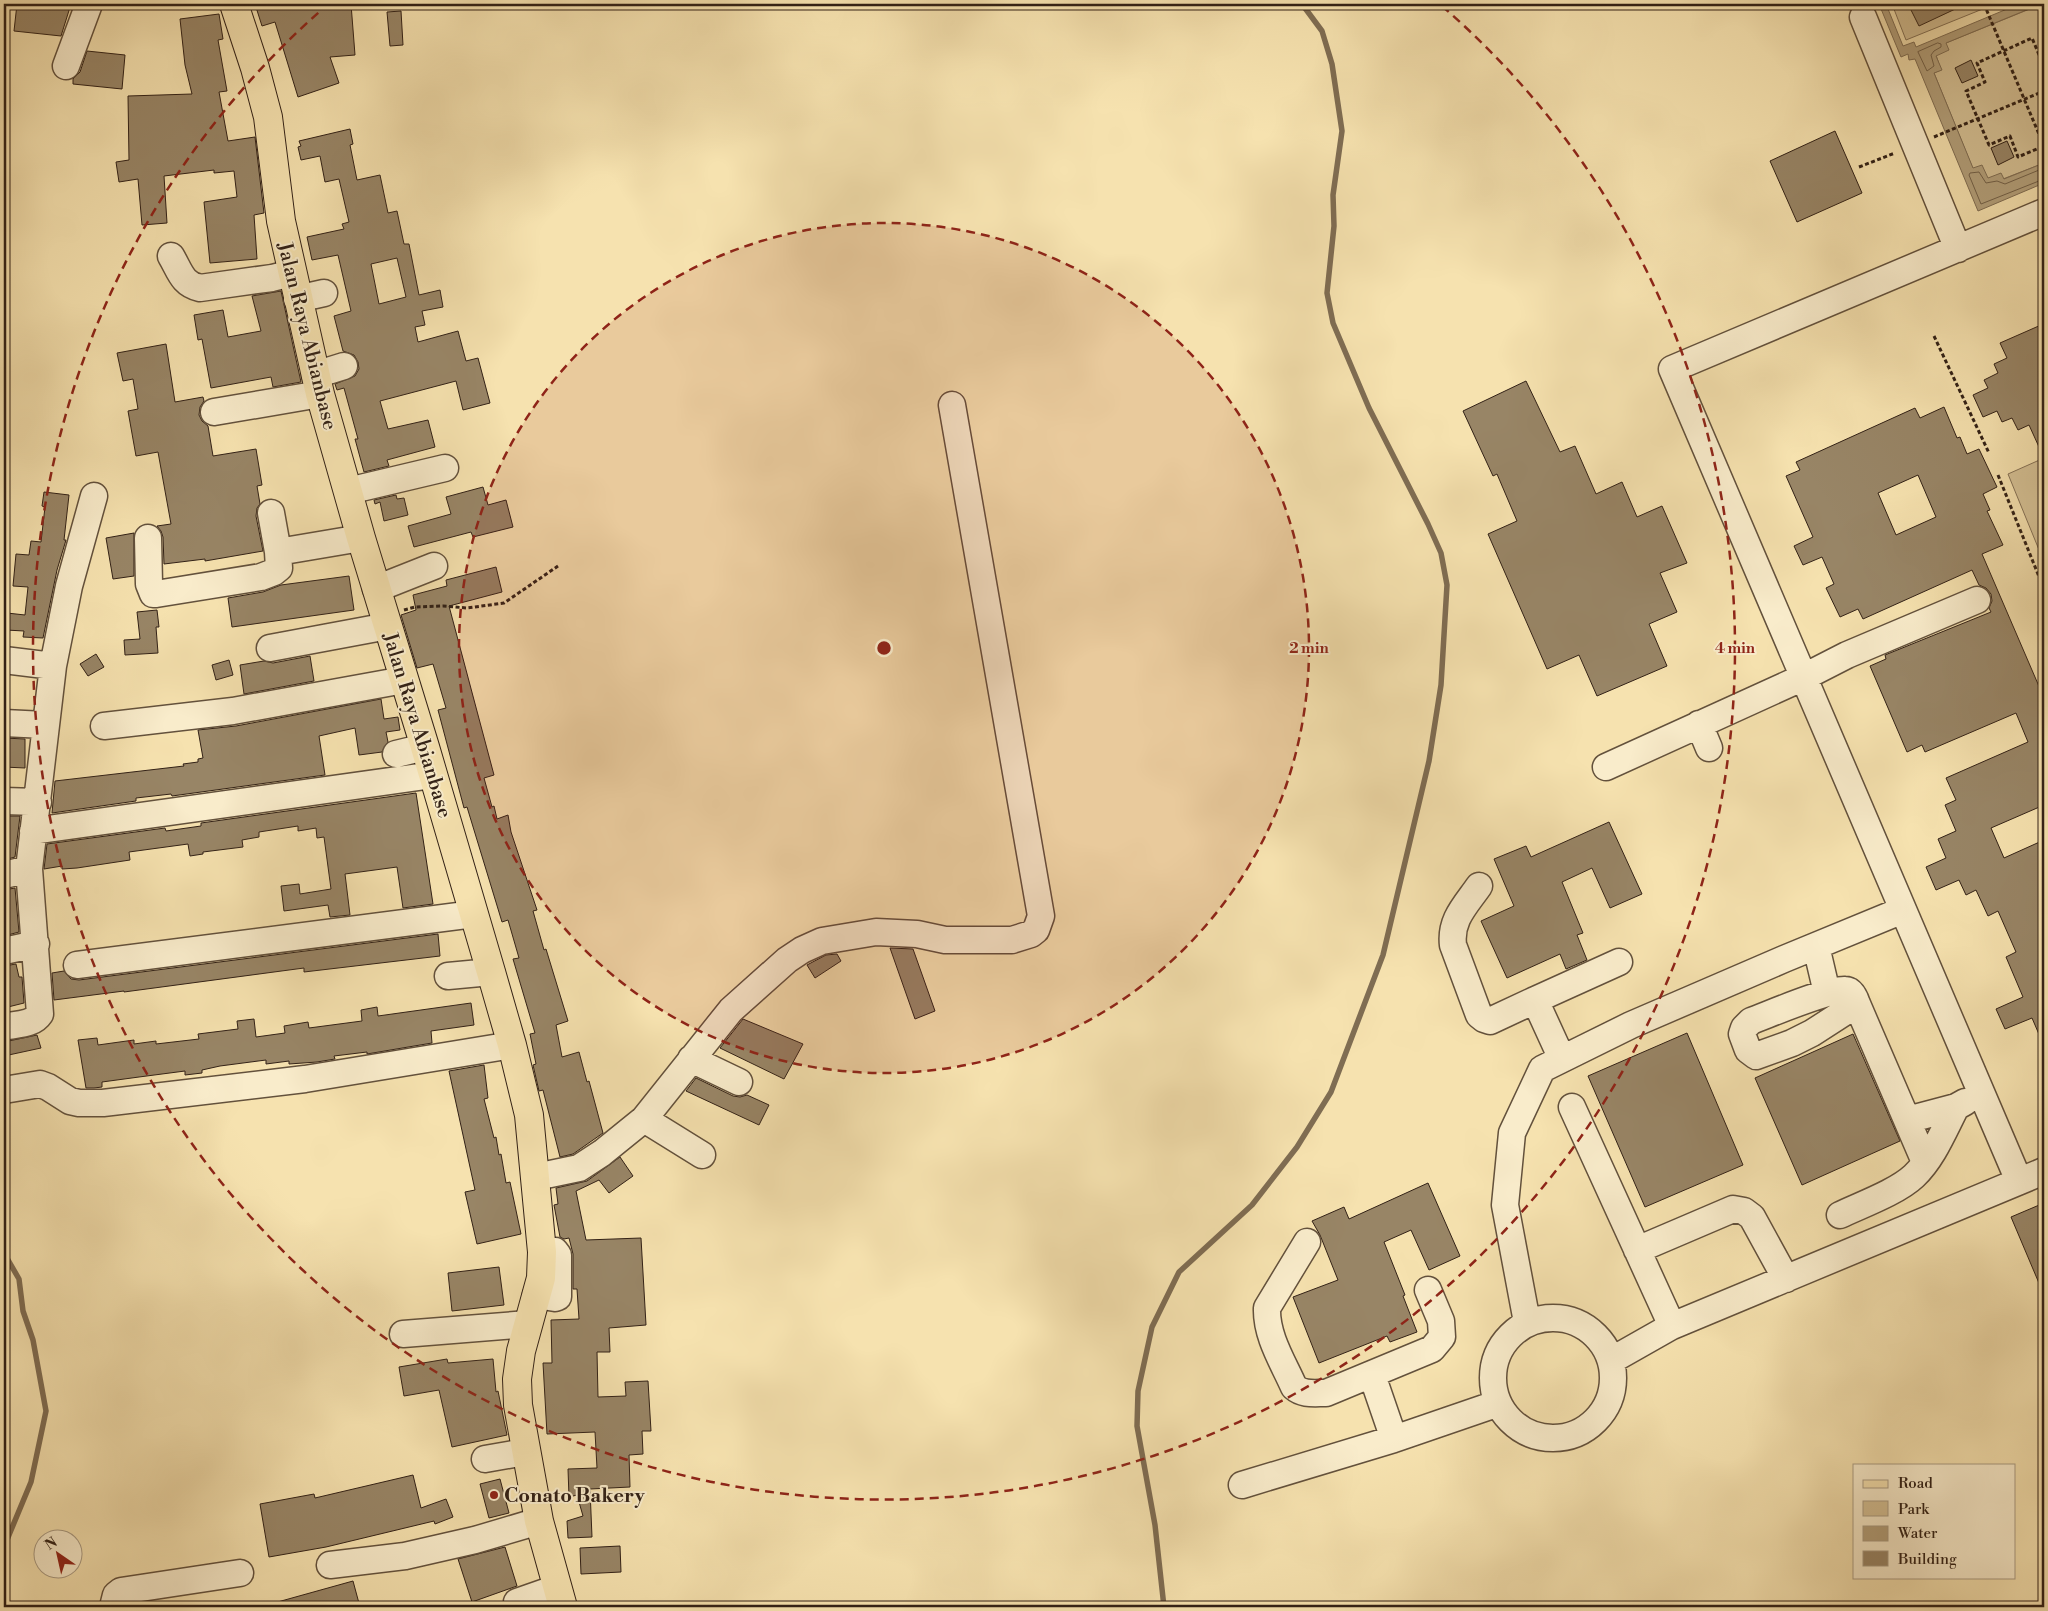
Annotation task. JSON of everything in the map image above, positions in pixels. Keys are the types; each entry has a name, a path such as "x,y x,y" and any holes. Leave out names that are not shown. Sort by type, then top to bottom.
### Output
{"main road":[{"name":"Jalan Raya Abianbase","path":"234,4 255,68 268,117 280,212 294,286 317,384 360,538 434,775 491,972 512,1046 528,1115 536,1177 542,1252 541,1278 521,1352 517,1379 518,1405 539,1521 560,1597"}],"street":[{"path":"66,66 90,4"},
{"path":"1863,17 1958,248"},
{"path":"2019,1182 1672,369 2044,212"},
{"path":"171,256 190,286 200,288 272,278 294,286 324,293"},
{"path":"214,412 317,384 344,366"},
{"path":"536,1177 579,1168 602,1153 644,1119 731,1010 787,960 802,950 822,941 876,932 917,934 945,940 1012,940 1031,934 1036,930 1041,916 952,405"},
{"path":"348,491 445,468"},
{"path":"4,1027 31,1022 40,1014 29,869 53,666 69,586 94,496"},
{"path":"148,538 149,584 153,594 261,577 279,568 271,513"},
{"path":"278,552 360,538"},
{"path":"270,648 382,609 434,566"},
{"path":"1606,767 1804,677 1847,655 1977,600"},
{"path":"350,615 382,609"},
{"path":"4,660 53,666"},
{"path":"104,726 233,711 404,680"},
{"path":"4,723 45,725"},
{"path":"1699,724 1709,748"},
{"path":"396,754 425,747"},
{"path":"33,831 434,775"},
{"path":"4,801 38,802"},
{"path":"4,874 29,869"},
{"path":"1478,886 1454,922 1451,933 1452,945 1479,1015 1484,1019 1490,1021 1619,962"},
{"path":"1527,1322 1505,1205 1512,1133 1542,1069 1631,1025 1903,910"},
{"path":"77,965 474,914"},
{"path":"4,950 36,944"},
{"path":"1816,946 1827,993"},
{"path":"448,976 491,972"},
{"path":"1857,1004 1812,1033 1792,1043 1756,1056 1748,1050 1742,1034 1744,1028 1751,1021 1827,993 1847,990 1852,994 1857,1004 1925,1162"},
{"path":"1535,1000 1562,1059"},
{"path":"4,1090 40,1084 70,1101 103,1103 305,1079 512,1046"},
{"path":"691,1060 739,1082"},
{"path":"1907,1120 1956,1107 1980,1092"},
{"path":"1840,1215 1904,1184 1914,1176 1925,1162 1956,1107"},
{"path":"1572,1108 1672,1326"},
{"path":"644,1119 702,1155"},
{"path":"1612,1360 1672,1326 2044,1171"},
{"path":"1637,1250 1734,1209 1752,1217 1786,1279"},
{"path":"1307,1242 1267,1308 1267,1319 1271,1335 1294,1387 1300,1392 1309,1394 1326,1393 1432,1348 1442,1337 1441,1321 1428,1290"},
{"path":"1562,1317 1593,1331 1612,1360 1612,1396 1590,1426 1556,1440 1521,1431 1496,1404 1491,1372 1502,1342 1527,1322 1562,1317"},
{"path":"403,1334 528,1324"},
{"path":"1372,1374 1394,1440"},
{"path":"1242,1484 1394,1440 1496,1404"},
{"path":"485,1459 525,1452"},
{"path":"330,1565 406,1556 475,1540 539,1521"},
{"path":"113,1607 114,1600 121,1591 240,1573"},
{"path":"517,1602 560,1597"}],"path":[{"path":"1984,4 1997,36 2004,51 2044,146 2018,157 2010,136 1989,145 1966,90 1985,82 1976,63 2004,51 2032,38 2040,57 2044,56"},
{"path":"1940,135 2044,90"},
{"path":"1859,167 1915,145"},
{"path":"1934,336 1989,453"},
{"path":"1998,475 2044,589"},
{"path":"382,609 443,606 467,608 504,603 558,566"}],"green space":[{"path":"1892,4 1995,4 1906,40"},
{"path":"2042,4 2044,7 2044,163 2003,179 1988,179 1973,169 1934,73 1941,70 1936,55 1946,43"},
{"path":"2044,458 2044,562 2008,474"}],"water":[{"path":"1879,4 1886,4 1903,46 1914,42 1916,47 2019,4 2041,4 1946,43 1949,50 1936,56 1942,70 1934,73 1973,168 1982,165 1988,178 2001,173 2004,179 2044,163 2044,183 1978,211 1915,59 1909,60 1908,54 1901,57"}],"building":[{"path":"17,4 71,4 61,36 14,31"},
{"path":"255,4 351,4 355,55 330,57 339,83 298,97 275,22 262,26"},
{"path":"1908,4 1966,4 1919,26"},
{"path":"401,11 403,45 390,46 387,12"},
{"path":"219,14 223,39 218,40 227,91 219,92 228,141 255,137 264,213 254,215 257,259 210,263 204,202 237,197 234,171 214,173 214,170 164,176 167,223 142,225 138,179 119,182 116,162 129,160 128,96 192,94 185,65 180,19"},
{"path":"87,51 125,55 122,89 73,84 73,79 80,72"},
{"path":"1971,60 1978,76 1962,83 1955,68"},
{"path":"350,129 353,144 350,145 357,180 380,175 388,213 397,211 404,244 409,244 419,295 440,290 443,307 422,311 425,325 415,327 418,342 458,331 466,361 478,358 490,403 463,410 456,381 380,401 388,429 428,420 435,447 387,460 389,466 364,472 355,439 358,439 344,388 337,390 335,384 355,376 359,369 354,355 343,351 334,316 351,311 338,255 312,260 307,237 344,229 342,224 349,222 339,179 325,182 320,156 301,160 298,147 301,146 299,141","holes":["397,258 406,297 379,304 371,264"]},
{"path":"1835,131 1862,193 1797,222 1770,161"},
{"path":"2007,141 2014,157 1998,165 1991,148"},
{"path":"281,291 301,382 273,387 271,377 211,388 202,339 198,340 194,315 223,310 228,337 261,331 252,296"},
{"path":"2041,325 2044,333 2044,458 2029,425 2018,430 2012,418 2002,422 1997,411 1983,417 1973,395 1988,388 1984,380 1998,373 1994,364 2007,358 2000,343"},
{"path":"166,344 175,402 203,397 204,401 200,407 199,415 208,426 213,456 256,449 262,485 257,486 260,504 257,508 256,516 263,551 205,561 205,559 164,564 163,537 157,526 171,524 158,452 136,456 128,411 138,409 133,379 123,381 117,353"},
{"path":"1526,381 1560,452 1575,446 1596,494 1622,482 1637,517 1662,506 1687,563 1660,573 1677,612 1649,624 1667,666 1597,696 1579,655 1547,669 1488,534 1517,521 1497,474 1493,476 1463,411"},
{"path":"1944,407 1957,438 1960,437 1967,454 1979,449 1997,487 1983,494 1990,510 1987,511 2003,545 1982,554 2044,698 2044,805 1991,828 2004,858 2044,840 2044,1046 2032,1018 2005,1029 1996,1009 2023,997 2006,957 2016,952 1998,911 1988,916 1976,890 1966,895 1959,880 1936,890 1926,867 1946,858 1938,839 1956,831 1945,805 1956,800 1946,778 2028,742 2016,713 1925,752 1922,745 1907,752 1870,666 1886,659 1885,655 1991,612 1989,608 1992,601 1991,594 1986,588 1979,585 1972,570 1863,619 1858,609 1840,617 1826,588 1834,584 1822,557 1803,565 1794,546 1813,537 1786,476 1800,470 1796,462 1915,408 1920,418","holes":["1918,475 1936,517 1896,535 1878,493"]},
{"path":"483,487 488,505 506,500 513,527 473,537 471,532 414,547 408,526 451,514 446,497"},
{"path":"44,492 69,495 64,540 66,540 57,570 43,638 23,637 24,631 6,630 7,613 25,615 28,587 13,586 16,554 29,555 31,541 41,542 45,507 42,506"},
{"path":"396,495 397,499 404,498 408,515 384,521 380,502 375,504 374,500"},
{"path":"134,533 134,576 113,579 106,538"},
{"path":"496,567 502,592 449,606 494,775 484,778 492,807 494,806 497,819 508,815 511,832 537,910 533,911 544,950 546,949 568,1021 556,1025 562,1057 579,1052 603,1133 573,1154 560,1157 543,1090 539,1091 533,1065 536,1064 530,1034 535,1033 513,959 519,958 508,920 502,922 467,807 464,808 438,710 446,708 433,664 417,668 401,615 416,610 413,595 447,586 446,580"},
{"path":"349,576 354,610 232,627 228,598 263,592 281,585"},
{"path":"157,610 159,627 156,627 158,653 125,655 124,640 140,639 137,612"},
{"path":"96,654 104,667 88,676 80,664"},
{"path":"310,656 314,681 244,694 240,665 264,661 273,663"},
{"path":"229,660 233,675 216,680 212,665"},
{"path":"381,699 384,719 398,717 400,730 386,732 388,742 382,752 359,755 355,728 319,736 325,775 172,796 171,794 136,798 136,801 52,813 55,781 184,766 183,764 198,762 198,759 203,758 198,730 236,726"},
{"path":"4,738 25,739 25,768 4,767"},
{"path":"416,793 433,904 403,908 397,867 345,874 350,915 330,917 328,905 284,911 281,886 299,884 300,894 331,889 324,837 317,838 316,828 298,831 298,826 259,832 259,837 242,840 243,847 203,852 203,854 190,856 188,844 129,852 130,860 77,868 62,869 62,866 44,869 47,844 165,828 166,831 201,826 201,823"},
{"path":"4,816 20,816 15,857 4,860"},
{"path":"1609,822 1642,894 1610,908 1592,868 1562,882 1583,933 1577,935 1587,960 1566,969 1560,954 1507,978 1481,921 1514,906 1494,859 1526,846 1531,857"},
{"path":"15,888 19,932 4,936 4,890"},
{"path":"438,934 440,956 304,972 304,968 54,1000 52,973 64,971 71,979 79,980"},
{"path":"890,948 913,949 935,1011 915,1019"},
{"path":"837,954 841,961 815,978 807,965 826,955"},
{"path":"16,964 19,977 22,977 24,1003 4,1008 4,966"},
{"path":"471,1003 474,1025 431,1031 432,1043 367,1054 367,1052 334,1056 335,1059 317,1062 289,1064 289,1061 266,1064 266,1060 220,1066 202,1070 202,1073 185,1075 185,1071 102,1082 102,1087 94,1088 86,1088 78,1040 97,1038 98,1045 134,1040 134,1044 156,1041 156,1044 199,1039 198,1034 238,1029 237,1021 254,1019 256,1037 285,1033 284,1026 308,1022 309,1028 362,1021 361,1010 377,1007 378,1016"},
{"path":"743,1019 803,1044 784,1079 720,1048"},
{"path":"1687,1033 1743,1165 1645,1207 1588,1076"},
{"path":"1853,1034 1900,1141 1802,1185 1755,1078"},
{"path":"37,1035 41,1048 4,1056 4,1042"},
{"path":"484,1065 488,1098 484,1099 494,1138 496,1137 499,1155 501,1154 506,1183 510,1182 521,1234 477,1244 465,1192 475,1190 449,1071"},
{"path":"696,1078 733,1096 747,1095 769,1105 759,1125 686,1091"},
{"path":"620,1157 633,1176 609,1193 599,1180 576,1191 586,1240 641,1238 646,1325 609,1328 610,1352 597,1352 598,1397 626,1396 625,1382 648,1381 651,1431 642,1431 643,1454 629,1455 630,1487 590,1489 592,1537 568,1538 567,1521 583,1516 577,1495 569,1497 568,1469 597,1468 595,1432 547,1434 543,1363 552,1363 551,1320 579,1319 577,1289 573,1289 573,1254 569,1238 564,1239 560,1237 554,1205 558,1204 556,1188 587,1181"},
{"path":"1428,1183 1460,1256 1429,1270 1411,1230 1384,1242 1417,1332 1390,1342 1387,1336 1319,1363 1293,1297 1338,1280 1320,1235 1312,1221 1344,1207 1349,1219"},
{"path":"2044,1203 2044,1295 2011,1217"},
{"path":"499,1267 504,1305 452,1311 448,1273"},
{"path":"447,1359 448,1363 493,1359 496,1392 498,1391 507,1435 452,1447 439,1390 404,1396 399,1367"},
{"path":"413,1475 421,1508 446,1499 453,1517 435,1524 434,1521 326,1547 269,1557 260,1504 314,1494 315,1498"},
{"path":"500,1479 509,1513 489,1518 480,1484"},
{"path":"620,1546 621,1572 581,1574 580,1548"},
{"path":"505,1547 517,1586 472,1602 458,1559"},
{"path":"353,1581 360,1607 274,1607 274,1603"}],"waterway":[{"path":"1164,1607 1155,1525 1137,1426 1138,1391 1152,1327 1179,1272 1252,1205 1297,1147 1331,1092 1383,955 1429,761 1441,685 1447,585 1441,553 1369,408 1333,323 1327,293 1334,226 1333,195 1342,131 1332,64 1322,31 1302,4"},
{"path":"4,492 7,495 4,517"},
{"path":"4,1253 19,1279 23,1311 33,1340 46,1411 31,1482 4,1547"}],"place":[{"name":"Conato Bakery","path":"494,1495"}]}
